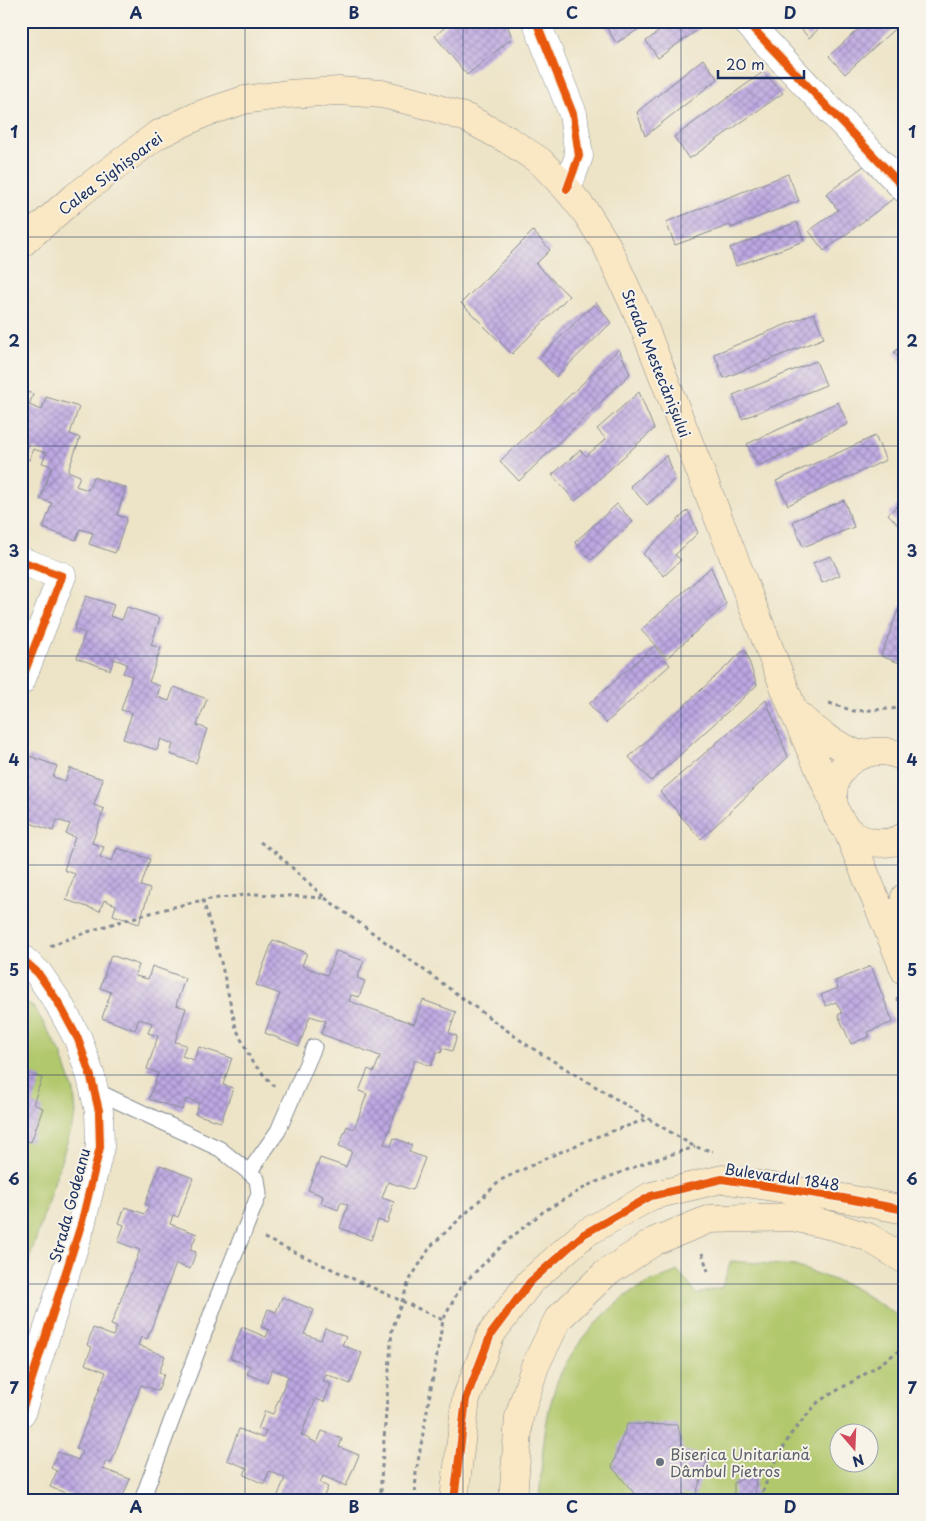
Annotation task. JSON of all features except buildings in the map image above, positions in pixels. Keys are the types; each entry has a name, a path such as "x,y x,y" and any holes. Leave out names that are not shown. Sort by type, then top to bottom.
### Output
{"main road":[{"name":"Calea Sighișoarei","path":"21,244 71,200 157,135 202,114 244,100 288,94 339,91 382,94 423,104 467,118 508,140 540,161 567,189"},
{"name":"Strada Mestecănișului","path":"567,189 587,214 607,246 644,327 794,712 833,800 838,818 848,832 902,965"},
{"name":"Strada Mestecănișului","path":"794,712 816,732 859,755"},
{"path":"833,800 836,782 845,766 859,755 877,751 902,753"},
{"path":"848,832 864,841 882,844 905,836"},
{"path":"902,965 905,897"},
{"name":"Bulevardul 1848","path":"454,1500 466,1399 491,1334 530,1282 584,1234 651,1196 722,1179 905,1210"},
{"path":"867,1203 905,1200"},
{"path":"513,1500 520,1417 535,1366 558,1319 605,1274 655,1241 710,1219 792,1217 833,1226 868,1237 905,1260"}],"street":[{"path":"536,21 573,114 579,156 567,189"},
{"path":"746,21 905,189"},
{"path":"21,561 62,576 21,681"},
{"name":"Strada Godeanu","path":"21,958 38,974 58,1002 78,1039 99,1111 100,1147 81,1225 21,1413"}],"lane":[{"path":"249,1172 278,1131 314,1047"},
{"path":"94,1090 220,1149 257,1179 259,1194 218,1296 142,1500"}],"path":[{"path":"827,702 854,711 905,708"},
{"path":"260,842 275,852 325,898 527,1045 695,1147 591,1184 544,1211 507,1241 462,1286 443,1320 416,1473 415,1500"},
{"path":"48,946 154,912 203,900 254,894 325,898"},
{"path":"203,900 221,962 236,1028 252,1062 290,1103"},
{"path":"900,1003 905,1015"},
{"path":"381,1500 392,1330 410,1281 431,1246 501,1180 593,1138 648,1119"},
{"path":"245,1229 443,1320"},
{"path":"700,1246 708,1271"},
{"path":"760,1500 770,1472 791,1434 819,1401 905,1348"}],"green space":[{"path":"21,997 35,1009 61,1053 74,1092 76,1114 21,1286"},
{"path":"731,1261 795,1266 851,1286 905,1320 905,1500 539,1500 545,1431 550,1404 559,1377 575,1349 609,1310 633,1291 649,1283 678,1271 697,1294 722,1287"}],"cycle path":[{"path":"536,21 573,114 579,156 567,189"},
{"path":"746,21 905,189"},
{"path":"21,561 62,576 21,681"},
{"path":"21,958 38,973 58,1002 78,1039 91,1077 99,1111 100,1147 81,1225 21,1413"},
{"path":"454,1500 466,1399 491,1334 530,1282 584,1234 651,1196 722,1179 905,1210"}],"place":[{"name":"Biserica Unitariană Dâmbul Pietros","path":"660,1462"}]}
